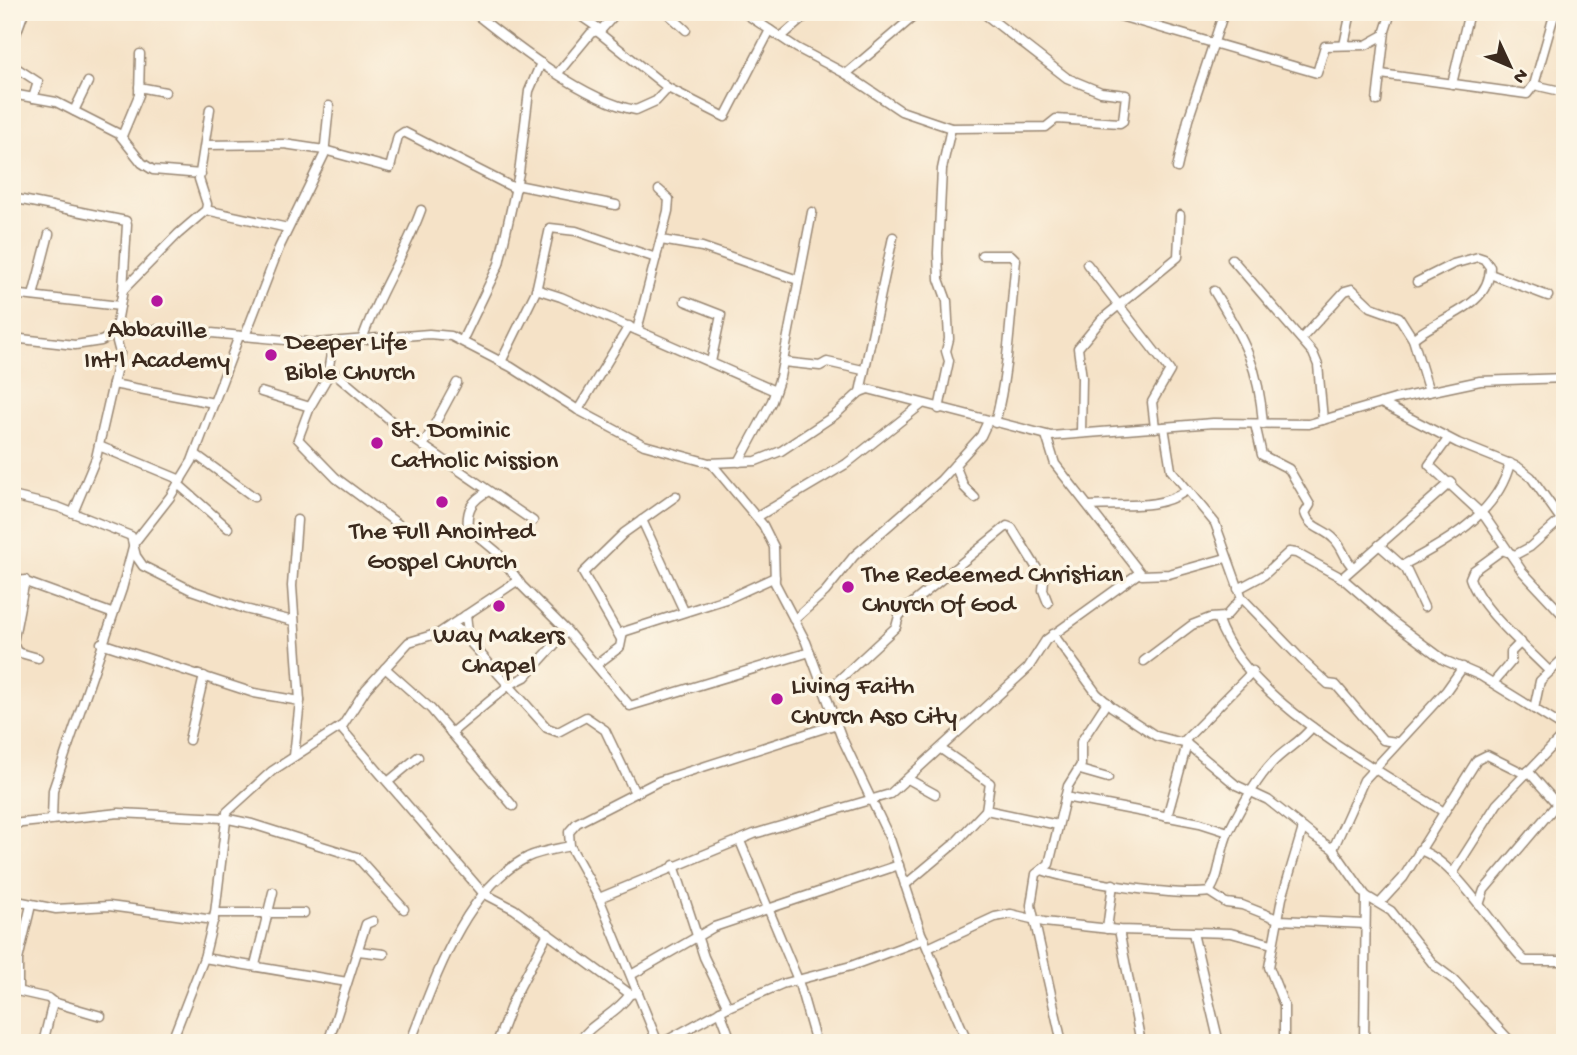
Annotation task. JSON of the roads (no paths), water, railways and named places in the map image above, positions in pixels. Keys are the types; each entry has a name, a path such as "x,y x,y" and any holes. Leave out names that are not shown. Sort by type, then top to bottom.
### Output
{"street":[{"path":"12,45 24,12"},
{"path":"473,12 520,50 600,100 636,110 656,101 668,88"},
{"path":"575,12 668,88 727,116 770,30"},
{"path":"558,73 591,33 599,31 617,12"},
{"path":"666,12 686,30"},
{"path":"743,12 780,37 846,74 901,111 951,128 1046,127 1056,119 1120,123 1124,119 1126,95 1101,92 1067,78 982,12"},
{"path":"780,37 810,12"},
{"path":"846,74 919,12"},
{"path":"1106,12 1216,41 1317,73 1324,47 1369,44 1384,34"},
{"path":"1177,168 1188,120 1224,12"},
{"path":"1344,45 1351,12"},
{"path":"1377,101 1384,34 1391,12"},
{"path":"1452,84 1469,12"},
{"path":"1381,74 1524,95 1534,85 1555,12"},
{"path":"1369,44 1383,52"},
{"path":"122,136 135,107 139,87 139,54"},
{"path":"462,341 497,272 516,187 529,91 541,63"},
{"path":"12,65 38,82 33,98"},
{"path":"74,111 88,82"},
{"path":"1534,85 1565,92"},
{"path":"139,87 164,92"},
{"path":"12,94 57,102 122,136 148,168 201,174"},
{"path":"52,819 52,790 134,543 179,482 195,454 242,336 324,150 330,106"},
{"path":"123,290 178,233 206,210 207,204 200,184 210,109"},
{"path":"939,409 949,361 946,351 949,338 947,301 939,279 938,253 942,169 951,128"},
{"path":"205,145 284,144 324,150 390,168 398,136 404,132 516,187 616,205"},
{"path":"578,410 633,328 656,258 669,199 659,190"},
{"path":"12,198 126,221 123,290 115,334 120,353 99,446 73,513"},
{"path":"206,210 288,228"},
{"path":"362,340 370,314 408,244 421,210"},
{"path":"739,462 775,391 812,212"},
{"path":"1081,433 1082,373 1078,348 1101,321 1178,257 1180,215"},
{"path":"501,362 536,289 553,227 576,231 656,258"},
{"path":"33,296 49,234"},
{"path":"860,392 893,237"},
{"path":"661,240 702,247 798,280"},
{"path":"794,620 825,592 854,556 892,525 955,465 992,422 1005,385 1008,322 1016,260 1011,255 982,255"},
{"path":"1413,339 1475,301 1490,274 1488,261 1478,257 1453,264 1417,282"},
{"path":"1232,259 1302,338 1318,365 1323,420"},
{"path":"1087,264 1170,371 1152,402 1171,470 1215,523 1242,598 1302,660 1328,684 1336,685 1383,740 1396,743"},
{"path":"1490,274 1548,296"},
{"path":"536,289 633,328 775,391"},
{"path":"1302,338 1348,289 1371,307 1399,317 1413,339 1429,392"},
{"path":"1214,292 1254,362 1261,388 1259,424 1262,455 1289,469 1311,507 1305,513 1308,522 1334,539 1342,555 1353,567"},
{"path":"12,294 120,306"},
{"path":"685,301 721,315 710,362"},
{"path":"12,338 75,345 101,341 125,329 333,342 429,334 452,336 501,362 578,410 656,450 711,463 756,461 781,451 835,415 860,392 868,389 1046,435 1160,427 1309,424 1381,403 1480,381 1565,378"},
{"path":"333,342 329,368 310,407 298,439 300,445 336,478 398,524"},
{"path":"783,362 820,366 827,362 863,369"},
{"path":"329,368 423,446 533,521"},
{"path":"423,446 457,383"},
{"path":"113,384 214,403"},
{"path":"261,392 310,407"},
{"path":"1381,403 1448,439 1510,463 1531,477 1564,520 1530,547 1512,554 1502,550 1473,571 1470,578 1473,587 1549,671"},
{"path":"757,517 846,464 922,404"},
{"path":"1046,435 1055,464 1139,573 1150,577 1169,575 1226,558"},
{"path":"1448,439 1429,463 1451,482 1480,514 1522,571 1565,617"},
{"path":"99,446 179,482 228,527"},
{"path":"195,454 254,497"},
{"path":"711,463 757,517 774,547 775,577 781,596 810,652 837,724 899,865 926,944 968,1043"},
{"path":"1402,565 1441,544 1480,514 1503,482 1510,463"},
{"path":"955,465 964,487 975,498"},
{"path":"1342,578 1451,482"},
{"path":"1090,506 1125,503 1154,506 1168,502 1186,491"},
{"path":"487,492 476,498 466,514 468,528 497,552 520,583 567,631 634,707 810,652"},
{"path":"12,496 73,513 131,536 136,556 143,566 191,590 293,621"},
{"path":"621,639 583,573 614,542 676,496"},
{"path":"294,757 300,701 293,621 297,520"},
{"path":"642,520 684,611"},
{"path":"826,692 897,627 899,616 905,610 1007,526 1012,528 1044,580 1043,590 1048,603"},
{"path":"1380,545 1402,565 1424,607"},
{"path":"1238,589 1265,575 1289,552 1296,552 1342,578 1393,622 1444,660 1493,683 1565,731 1497,804 1453,873"},
{"path":"599,898 674,865 740,841 870,797 890,793 1028,668 1038,650 1053,634 1139,573"},
{"path":"596,665 620,648 623,632 729,598 775,577"},
{"path":"12,578 25,580 111,613"},
{"path":"25,580 13,643 17,652 38,658"},
{"path":"172,1043 204,958 224,855 224,818 230,807 294,757 340,727 366,689 409,642 417,638 429,638 514,583 520,583"},
{"path":"1144,661 1192,625 1210,618 1218,620 1231,612 1242,598"},
{"path":"466,615 469,641 553,732 564,730 586,717 603,728 635,793"},
{"path":"1218,620 1230,646 1281,703 1373,769 1396,779 1444,812"},
{"path":"451,625 469,636"},
{"path":"451,733 509,685 531,671 567,631"},
{"path":"1053,634 1097,694 1107,702 1156,736 1185,743 1213,768 1289,814 1303,828 1334,849 1366,895 1391,911 1434,965 1454,981 1512,1043"},
{"path":"1493,683 1511,662 1511,652 1521,642"},
{"path":"101,643 254,693 300,701"},
{"path":"1534,709 1540,681 1565,657"},
{"path":"1334,849 1364,780 1446,691 1463,667"},
{"path":"385,668 431,709 513,806"},
{"path":"1167,817 1185,743 1253,671"},
{"path":"189,740 204,676"},
{"path":"1062,1043 1031,905 1036,874 1049,864 1069,782 1080,770 1081,742 1107,702"},
{"path":"837,724 670,777 577,823 569,832 570,846 599,898 631,975 634,993 660,1043 724,1009 798,980 926,944 995,917 1020,915 1034,920 1119,930 1231,933 1272,944"},
{"path":"340,727 484,893 514,909 634,993"},
{"path":"1209,892 1217,874 1228,832 1252,792 1274,761 1301,741 1312,727"},
{"path":"1383,740 1383,757"},
{"path":"905,885 954,844 986,810 990,783 941,749"},
{"path":"1380,903 1403,878 1472,766 1483,756 1492,756 1527,772 1565,813"},
{"path":"389,781 418,757"},
{"path":"1080,770 1108,778"},
{"path":"908,779 935,794"},
{"path":"1065,797 1228,832"},
{"path":"1479,906 1484,890 1557,804"},
{"path":"986,810 1058,825"},
{"path":"12,824 119,813 224,818 356,857 404,909"},
{"path":"1284,1043 1284,1005 1270,973 1272,944 1280,920 1282,898 1303,828"},
{"path":"740,841 798,980 816,1043"},
{"path":"1425,841 1429,852 1453,873 1525,961 1565,961"},
{"path":"410,1043 462,922 484,893 528,857 570,846"},
{"path":"1419,850 1429,852"},
{"path":"674,865 696,936 724,1009 732,1043"},
{"path":"631,975 696,936 767,908 899,865"},
{"path":"1042,870 1056,875 1113,884 1180,892 1209,892 1226,903 1242,905 1280,920 1365,924"},
{"path":"1107,929 1113,884"},
{"path":"256,965 273,892"},
{"path":"1364,1043 1366,895"},
{"path":"12,900 56,909 109,906 214,916 269,912 304,913"},
{"path":"31,905 18,960 15,990 50,998 53,1002 101,1016"},
{"path":"1020,915 1031,905"},
{"path":"328,1043 366,924 373,921"},
{"path":"1119,930 1141,1043"},
{"path":"496,1043 514,998 548,933"},
{"path":"1193,933 1219,1043"},
{"path":"358,951 384,954"},
{"path":"204,958 347,982"},
{"path":"578,1043 587,1032 610,1017 634,993"},
{"path":"43,1043 53,1002"}],"place":[{"name":"Abbaville Int'l Academy","path":"157,301"},
{"name":"Deeper Life Bible Church","path":"271,355"},
{"name":"St. Dominic Catholic Mission","path":"377,443"},
{"name":"The Full Anointed Gospel Church","path":"442,502"},
{"name":"The Redeemed Christian Church Of God","path":"848,587"},
{"name":"Way Makers Chapel","path":"499,606"},
{"name":"Living Faith Church Aso City","path":"777,699"}]}
